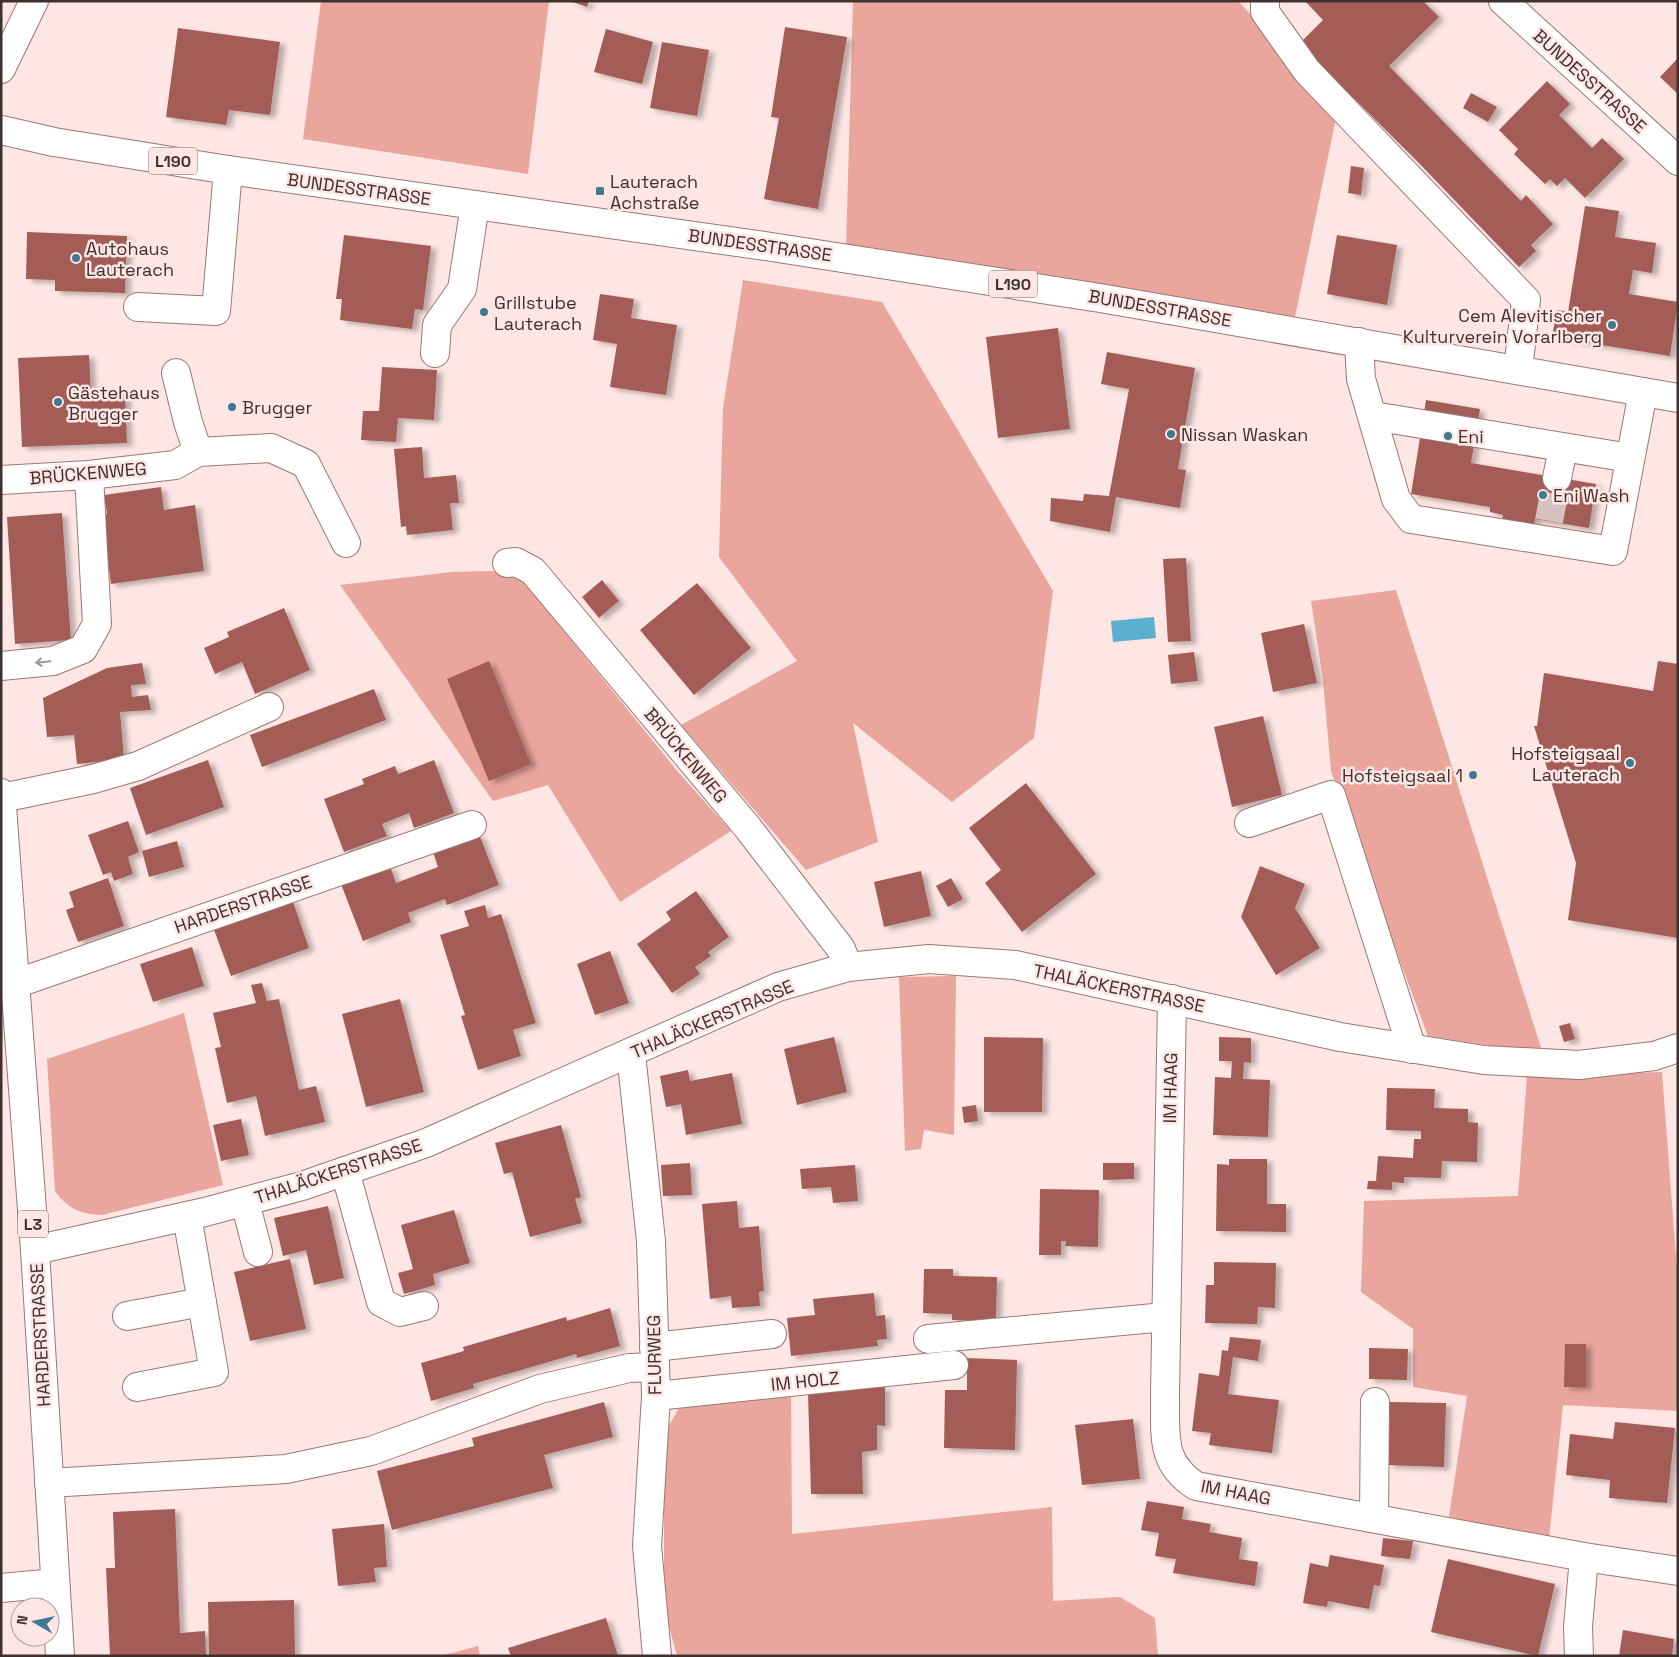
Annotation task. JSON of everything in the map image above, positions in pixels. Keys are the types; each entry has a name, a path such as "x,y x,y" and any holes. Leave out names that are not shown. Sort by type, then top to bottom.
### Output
{"street":[{"path":"1,69 34,1"},
{"path":"1265,1 1265,12 1307,71 1526,300 1518,370"},
{"name":"BUNDESSTRASSE","path":"1503,1 1678,161"},
{"name":"BUNDESSTRASSE","path":"1,130 64,144 228,170 934,272 1359,342 1678,398"},
{"path":"138,307 216,311 228,170"},
{"path":"435,353 436,324 462,289 475,205"},
{"path":"1359,342 1362,379 1396,499 1411,519 1548,531 1613,551 1643,392"},
{"path":"176,373 188,422 198,452 271,448 306,464 346,543"},
{"path":"1373,416 1630,458"},
{"path":"1557,478 1563,448"},
{"name":"BRÜCKENWEG","path":"1,480 89,475 174,465 198,452"},
{"path":"1,666 53,661 83,649 97,624 89,475"},
{"name":"BRÜCKENWEG","path":"507,563 516,562 533,571 748,828 841,949 848,966"},
{"path":"2,798 93,779 138,766 269,707"},
{"name":"HARDERSTRASSE","path":"1,793 10,967 35,1250 60,1656"},
{"path":"1249,823 1330,795 1412,1049"},
{"name":"HARDERSTRASSE","path":"10,967 472,825"},
{"name":"THALÄCKERSTRASSE","path":"35,1250 245,1202 345,1171 426,1143 631,1054 778,987 848,966 928,959 1015,965 1340,1037 1484,1060 1579,1065 1654,1056 1678,1048"},
{"name":"IM HAAG","path":"1172,1000 1165,1317 1166,1434 1169,1458 1180,1476 1196,1486 1584,1557 1678,1571"},
{"name":"FLURWEG","path":"631,1054 651,1241 656,1396 647,1546 657,1656"},
{"path":"345,1171 381,1302 400,1312 424,1306"},
{"path":"245,1202 258,1252"},
{"path":"137,1387 214,1372 187,1216"},
{"path":"128,1316 202,1302"},
{"path":"928,1339 1165,1317"},
{"path":"49,1483 286,1469 371,1451 540,1388 629,1368 654,1357 772,1334"},
{"name":"IM HOLZ","path":"656,1396 954,1365"},
{"path":"1374,1518 1375,1402"},
{"path":"1579,1656 1578,1627 1584,1557"},
{"path":"1,1588 55,1582"}],"shaded area":[{"path":"321,1 549,1 528,174 303,139"},
{"path":"853,1 1238,1 1338,108 1294,322 846,249"},
{"path":"743,280 882,302 1053,591 1034,738 952,802 853,723 878,842 806,870 681,725 797,661 719,557 723,408"},
{"path":"490,571 506,573 527,585 678,772 731,831 620,902 548,785 493,801 340,585 452,572"},
{"path":"1396,590 1543,1054 1428,1036 1352,833 1331,771 1323,680 1311,601"},
{"path":"956,976 954,1135 924,1130 921,1149 905,1151 899,977"},
{"path":"184,1013 223,1185 102,1215 81,1212 75,1209 55,1191 47,1059"},
{"path":"1662,1072 1678,1283 1678,1411 1563,1405 1549,1539 1449,1517 1467,1396 1413,1387 1413,1329 1361,1292 1364,1201 1518,1196 1527,1076"},
{"path":"791,1391 792,1534 1052,1507 1053,1601 1120,1597 1155,1618 1158,1656 677,1656 664,1608 664,1434 682,1403"},
{"path":"478,1646 480,1656 440,1656"}],"water":[{"path":"1154,617 1156,638 1113,642 1111,621"}],"building":[{"path":"570,1 589,1 587,7"},
{"path":"1305,1 1423,1 1439,17 1389,66 1521,201 1526,195 1553,224 1531,245 1536,251 1519,267 1416,160 1299,44 1323,20"},
{"path":"785,27 847,37 818,209 764,199 779,118 771,117"},
{"path":"178,28 280,42 270,115 229,110 226,125 166,117"},
{"path":"606,29 653,42 642,84 594,72"},
{"path":"662,42 709,50 697,116 650,108"},
{"path":"1678,58 1678,94 1660,77"},
{"path":"1547,81 1570,104 1559,115 1592,148 1602,138 1624,159 1585,198 1565,178 1557,186 1550,179 1545,184 1514,154 1518,149 1499,130"},
{"path":"1471,93 1497,107 1488,122 1463,108"},
{"path":"1351,166 1364,168 1361,195 1348,193"},
{"path":"1585,206 1619,211 1615,237 1656,243 1652,273 1633,270 1629,294 1678,302 1670,356 1552,337 1557,310 1568,312"},
{"name":"Autohaus Lauterach","path":"27,232 127,236 125,293 55,291 55,280 26,279"},
{"path":"344,235 431,246 423,310 415,309 412,329 340,320 342,299 336,299"},
{"path":"1337,235 1397,245 1387,305 1327,294"},
{"path":"600,294 634,299 631,318 677,325 666,395 610,387 617,344 593,340"},
{"path":"1058,328 1070,429 998,438 986,337"},
{"path":"1107,352 1195,368 1178,469 1186,470 1180,508 1116,497 1110,532 1050,521 1051,498 1083,501 1084,494 1109,496 1129,389 1101,384"},
{"path":"89,355 91,393 125,391 127,443 22,447 18,358"},
{"path":"382,367 437,370 434,420 398,418 396,442 361,440 363,411 379,411"},
{"path":"1426,400 1480,409 1471,463 1596,484 1589,528 1535,519 1533,531 1501,526 1503,515 1490,512 1490,507 1411,494"},
{"path":"422,447 424,478 456,475 459,503 450,503 453,530 407,535 406,526 401,527 394,449"},
{"path":"161,487 164,510 195,505 204,571 111,584 102,515 107,514 104,495"},
{"path":"62,513 71,640 15,644 7,517"},
{"path":"1186,558 1191,641 1168,642 1163,559"},
{"path":"602,580 619,601 599,618 582,597"},
{"path":"697,583 751,648 694,695 640,630"},
{"path":"284,608 310,670 255,694 242,662 215,674 204,648 229,637 227,632"},
{"path":"1304,624 1317,683 1273,692 1261,633"},
{"path":"1194,652 1198,681 1171,684 1168,655"},
{"path":"489,661 531,764 489,781 447,679"},
{"path":"1658,661 1678,664 1678,938 1568,920 1576,863 1534,726 1537,726 1544,673 1653,691"},
{"path":"142,663 146,684 131,685 132,697 148,695 151,710 120,712 124,759 77,764 74,735 47,737 43,698 107,668"},
{"path":"374,689 386,720 262,767 250,735"},
{"path":"1263,716 1282,795 1232,807 1214,727"},
{"path":"208,760 224,807 146,835 130,788"},
{"path":"434,760 454,813 414,828 409,813 382,824 387,836 344,852 324,799 364,784 362,779 395,766 398,774"},
{"path":"1026,783 1096,874 1022,932 985,883 1001,870 969,828"},
{"path":"128,821 139,852 128,857 133,874 114,881 111,872 103,875 88,835"},
{"path":"479,834 499,885 447,905 445,899 408,913 411,922 363,941 341,884 390,866 396,883 438,867 433,852"},
{"path":"177,841 184,867 149,877 142,851"},
{"path":"1260,866 1305,884 1295,908 1320,948 1276,975 1241,917"},
{"path":"921,871 931,916 884,927 874,882"},
{"path":"108,878 124,926 78,942 66,910 74,907 69,892"},
{"path":"951,878 963,899 948,907 936,886"},
{"path":"696,891 729,937 708,952 711,956 695,967 700,974 672,993 637,944 671,920 666,912"},
{"path":"292,899 309,948 231,976 213,927"},
{"path":"485,905 488,918 501,914 536,1023 513,1030 521,1056 478,1070 461,1016 465,1015 440,935 469,926 464,911"},
{"path":"192,947 204,986 153,1002 140,964"},
{"path":"610,951 629,1003 595,1015 577,964"},
{"path":"262,983 267,1001 279,999 299,1090 316,1086 325,1122 265,1136 256,1096 227,1103 215,1048 221,1047 213,1013 256,1003 251,985"},
{"path":"400,999 424,1092 366,1107 342,1014"},
{"path":"1570,1023 1575,1039 1564,1042 1559,1026"},
{"path":"834,1037 847,1092 797,1105 784,1049"},
{"path":"984,1037 1043,1038 1042,1112 984,1112"},
{"path":"1219,1037 1251,1038 1251,1063 1244,1062 1243,1079 1270,1080 1268,1137 1213,1135 1215,1077 1231,1078 1232,1061 1219,1061"},
{"path":"688,1070 690,1081 732,1073 742,1124 686,1135 681,1104 666,1107 660,1076"},
{"path":"1387,1088 1435,1089 1434,1108 1468,1109 1468,1122 1478,1123 1477,1162 1442,1161 1441,1178 1404,1177 1404,1183 1392,1182 1392,1190 1367,1189 1368,1181 1376,1181 1378,1156 1413,1158 1414,1139 1421,1139 1421,1131 1386,1130"},
{"path":"976,1105 978,1121 964,1123 962,1107"},
{"path":"241,1119 249,1155 221,1161 213,1125"},
{"path":"561,1125 581,1197 575,1199 582,1223 530,1237 512,1172 504,1174 495,1143"},
{"path":"1229,1159 1267,1159 1267,1204 1286,1204 1286,1232 1216,1231 1217,1164 1229,1165"},
{"path":"690,1163 692,1195 663,1196 661,1165"},
{"path":"1103,1163 1134,1163 1134,1179 1103,1180"},
{"path":"855,1165 858,1201 833,1203 831,1187 802,1189 800,1169"},
{"path":"1040,1189 1099,1190 1098,1247 1065,1246 1066,1241 1061,1241 1061,1255 1039,1255"},
{"path":"737,1201 739,1228 759,1226 764,1291 759,1292 760,1306 732,1308 731,1296 710,1299 702,1204"},
{"path":"328,1206 344,1278 314,1285 306,1250 283,1256 274,1218"},
{"path":"454,1210 470,1263 433,1274 435,1285 404,1294 398,1273 413,1269 401,1225"},
{"path":"290,1259 306,1329 250,1341 234,1272"},
{"path":"1214,1262 1276,1263 1275,1308 1258,1307 1257,1324 1205,1323 1206,1285 1214,1285"},
{"path":"924,1269 953,1269 953,1276 997,1277 996,1321 952,1320 952,1314 923,1313"},
{"path":"874,1293 876,1316 885,1315 887,1339 877,1340 878,1346 791,1356 787,1318 815,1315 813,1299"},
{"path":"610,1308 620,1346 577,1358 576,1354 473,1384 474,1388 431,1401 421,1363 464,1351 463,1347 566,1317 567,1321"},
{"path":"1230,1337 1261,1340 1258,1361 1233,1357 1228,1394 1279,1400 1272,1453 1209,1445 1211,1433 1192,1431 1199,1373 1219,1376 1222,1350 1228,1351"},
{"path":"1565,1344 1586,1344 1586,1387 1564,1387"},
{"path":"1369,1348 1408,1349 1407,1380 1369,1379"},
{"path":"967,1358 1017,1360 1015,1450 944,1448 945,1390 967,1390"},
{"path":"856,1386 885,1387 885,1426 877,1425 877,1450 862,1452 863,1494 811,1494 808,1393"},
{"path":"604,1402 613,1437 544,1455 553,1488 392,1530 377,1471 474,1446 472,1438"},
{"path":"1390,1402 1446,1403 1444,1467 1388,1465"},
{"path":"1133,1419 1140,1479 1082,1485 1075,1425"},
{"path":"1615,1422 1675,1428 1667,1503 1609,1498 1610,1480 1566,1475 1570,1434 1613,1439"},
{"path":"1147,1501 1184,1507 1182,1519 1211,1524 1209,1532 1242,1538 1239,1559 1258,1562 1255,1586 1173,1573 1176,1559 1155,1556 1159,1533 1141,1530"},
{"path":"175,1509 180,1633 205,1631 206,1656 110,1656 106,1568 115,1568 113,1512"},
{"path":"384,1524 387,1567 374,1568 376,1582 338,1586 332,1529"},
{"path":"1383,1538 1413,1541 1410,1559 1381,1556"},
{"path":"1330,1555 1384,1565 1380,1586 1374,1585 1369,1609 1328,1601 1327,1607 1303,1603 1310,1563 1328,1567"},
{"path":"1448,1559 1555,1584 1538,1656 1431,1632"},
{"path":"294,1600 295,1656 209,1656 208,1602"},
{"path":"606,1618 618,1656 511,1656 508,1648"},
{"path":"1623,1630 1674,1639 1672,1656 1619,1656"}],"tunnel":[{"path":"1549,521 1557,478"}],"place":[{"name":"Lauterach Achstraße","path":"600,191"},
{"name":"Autohaus Lauterach","path":"76,258"},
{"name":"Grillstube Lauterach","path":"484,312"},
{"name":"Cem Alevitischer Kulturverein Vorarlberg","path":"1612,325"},
{"name":"Gästehaus Brugger","path":"58,402"},
{"name":"Brugger","path":"232,407"},
{"name":"Nissan Waskan","path":"1171,434"},
{"name":"Eni","path":"1448,436"},
{"name":"Eni Wash","path":"1543,495"},
{"name":"Hofsteigsaal Lauterach","path":"1630,763"},
{"name":"Hofsteigsaal 1","path":"1473,775"}]}
